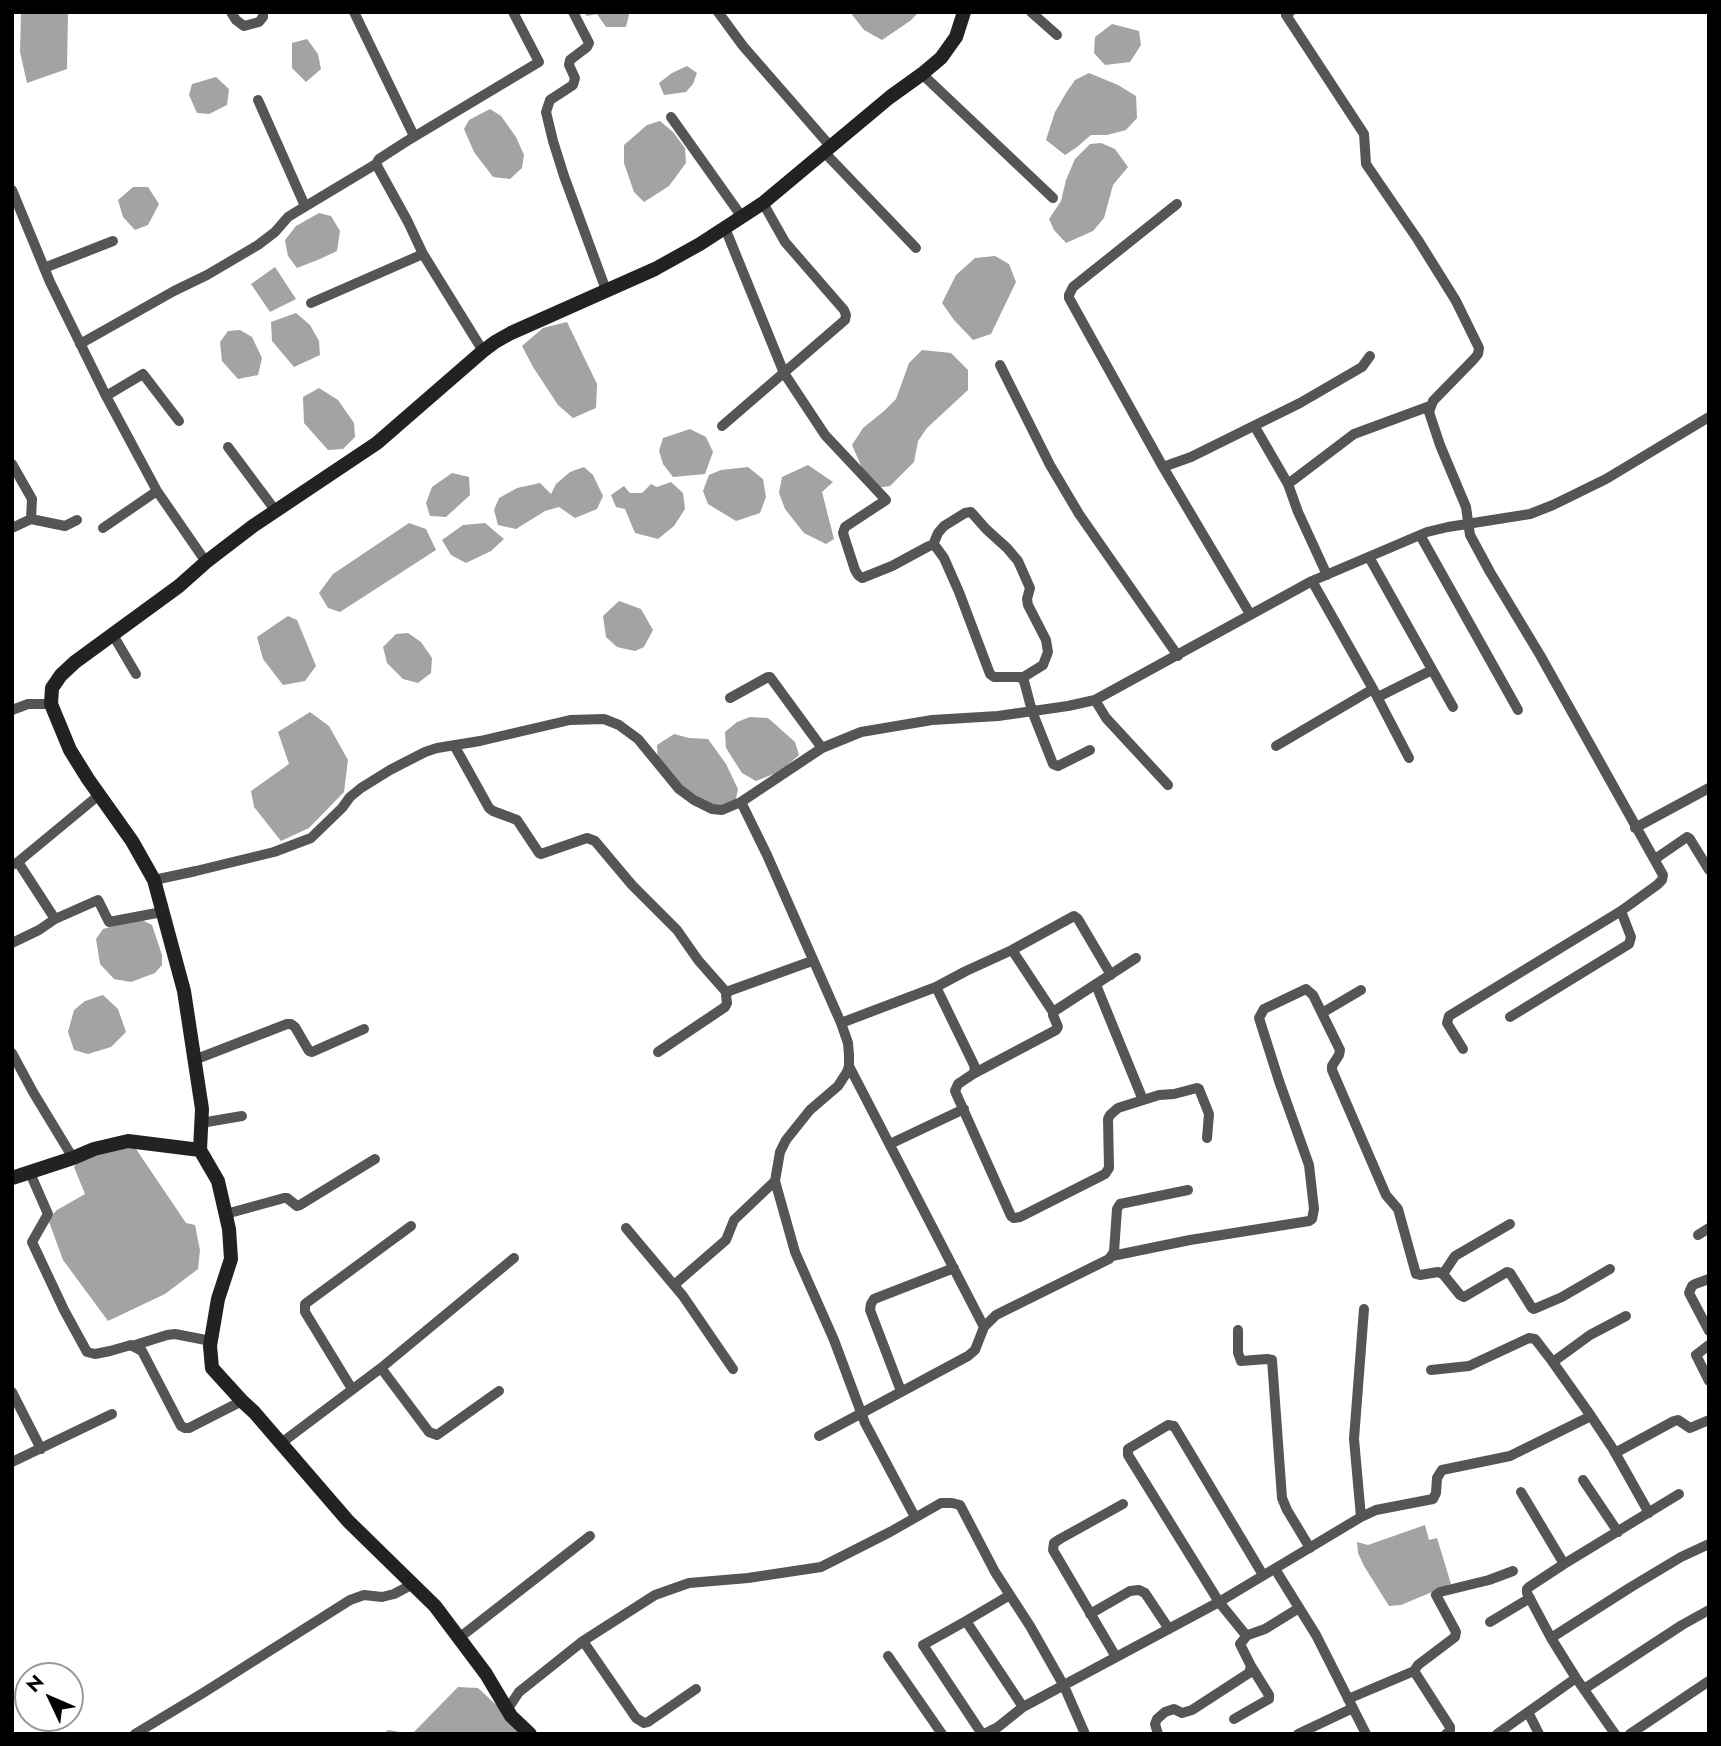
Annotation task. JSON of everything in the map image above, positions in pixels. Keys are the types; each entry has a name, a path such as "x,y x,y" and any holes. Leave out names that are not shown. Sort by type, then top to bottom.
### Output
{"street":[{"path":"231,12 244,26 259,22 263,17 262,12"},
{"path":"354,12 414,136"},
{"path":"80,344 258,245 288,217 376,164 379,159 414,136 539,62 513,12"},
{"path":"573,12 589,43 570,60 569,65 575,78 573,85 550,100 546,112 564,176 606,290"},
{"path":"718,12 827,149 916,248"},
{"path":"530,1734 511,1716 486,1674 435,1606 348,1521 254,1412 212,1368 211,1342 218,1299 231,1259 229,1229 218,1181 200,1150 202,1109 184,991 154,880 132,841 70,750 51,704 52,688 75,662 179,586 206,562 275,510 376,443 483,351 511,333 655,269 763,203 941,58 956,37 964,12"},
{"path":"1031,12 1058,35"},
{"path":"1290,12 1286,15 1364,134 1366,164 1456,301 1477,344 1479,351 1474,359 1433,401 1429,412 1468,513 1470,535 1662,872 1662,880 1621,911 1449,1017 1447,1020 1450,1028 1463,1049"},
{"path":"922,74 1053,198"},
{"path":"258,100 305,206"},
{"path":"671,117 742,217"},
{"path":"376,164 423,254 483,351"},
{"path":"12,190 44,268 106,396 157,491 206,562"},
{"path":"722,426 845,320 846,316 844,310 785,243 763,203"},
{"path":"1177,204 1073,287 1069,298 1163,467 1250,614"},
{"path":"725,228 784,373 825,435 886,500 845,527 843,533 858,575 862,578 933,545 944,526 971,512 1018,561 1030,588 1028,605 1048,646 1043,665 1022,678 995,677 990,674 949,569 933,545"},
{"path":"44,268 113,241"},
{"path":"311,303 423,254"},
{"path":"1163,467 1191,457 1300,404 1362,367 1370,356"},
{"path":"1000,365 1050,466 1102,547 1178,656"},
{"path":"106,396 143,374 179,421"},
{"path":"1288,484 1363,429 1430,406"},
{"path":"154,880 274,852 311,838 350,797 373,780 425,752 570,720 604,719 619,725 638,739 679,789 694,800 722,810 741,802 822,748 861,732 932,720 998,716 1095,700 1312,581 1420,535 1468,523 1530,514 1553,505 1606,479 1709,417"},
{"path":"1255,426 1288,484 1327,575"},
{"path":"228,447 275,510"},
{"path":"12,464 32,499 31,519"},
{"path":"103,528 157,491"},
{"path":"12,528 31,519 65,526 77,520"},
{"path":"1420,535 1518,710"},
{"path":"1369,557 1452,707"},
{"path":"1312,581 1409,758"},
{"path":"113,635 136,674"},
{"path":"1276,746 1375,693 1432,670"},
{"path":"730,698 770,677 822,748"},
{"path":"1022,678 1053,764 1058,766 1090,750"},
{"path":"1095,700 1106,718 1168,785"},
{"path":"12,710 28,704 51,704"},
{"path":"454,745 489,808 517,820 539,853 587,838 595,841 632,885 677,930 698,960 727,993 725,1007 657,1052"},
{"path":"1635,828 1709,788"},
{"path":"55,919 15,864 99,795"},
{"path":"741,802 768,855 848,1043 849,1066 845,1077 792,1131 780,1152 775,1181 795,1252 834,1340 865,1423 915,1517"},
{"path":"1655,859 1687,837 1709,870"},
{"path":"12,943 55,919 98,900 109,922 162,912"},
{"path":"1510,1017 1629,944 1631,937 1621,911"},
{"path":"841,1023 936,987 1012,950 1071,917 1076,917 1111,975"},
{"path":"1012,950 1053,1012 1058,1027 973,1074 956,1087 955,1091 1011,1216 1016,1218 1105,1174 1109,1168 1108,1119 1118,1108 1159,1094 1174,1094 1198,1088 1209,1114 1207,1138"},
{"path":"1053,1012 1136,958"},
{"path":"727,993 813,961"},
{"path":"1096,985 1143,1100"},
{"path":"936,987 964,1040 974,1065 973,1074"},
{"path":"819,1436 971,1353 975,1350 984,1327 996,1315 1112,1256 1312,1219 1314,1209 1309,1165 1259,1018 1264,1009 1306,989 1313,995 1340,1053 1332,1065 1332,1070 1387,1195 1398,1209 1416,1273 1443,1274 1464,1297 1507,1272 1534,1309 1562,1297 1610,1269"},
{"path":"1322,1013 1361,990"},
{"path":"194,1060 287,1024 295,1027 312,1052 364,1029"},
{"path":"12,1053 73,1158"},
{"path":"849,1066 984,1327"},
{"path":"890,1144 964,1109"},
{"path":"201,1123 242,1115"},
{"path":"12,1178 94,1149 128,1141 200,1150"},
{"path":"226,1214 284,1198 297,1206 375,1159"},
{"path":"30,1173 48,1214 32,1241 87,1352 103,1352 175,1334 211,1342"},
{"path":"674,1285 726,1240 734,1220 775,1181"},
{"path":"1112,1256 1117,1209 1120,1204 1188,1190"},
{"path":"1443,1274 1455,1256 1510,1224"},
{"path":"352,1389 305,1312 305,1304 411,1226"},
{"path":"626,1228 674,1285 733,1369"},
{"path":"1698,1235 1709,1228"},
{"path":"280,1444 382,1368 514,1258"},
{"path":"901,1391 870,1310 871,1304 874,1299 954,1268"},
{"path":"1709,1279 1692,1286 1689,1293 1709,1331"},
{"path":"1361,1517 1354,1439 1364,1309"},
{"path":"1553,1362 1590,1335 1626,1316"},
{"path":"1238,1330 1238,1353 1241,1361 1272,1360 1282,1498 1310,1548"},
{"path":"1431,1370 1469,1366 1532,1338 1553,1362 1591,1416 1649,1513"},
{"path":"1709,1345 1696,1355 1709,1381"},
{"path":"132,1346 142,1351 181,1426 189,1428 242,1402"},
{"path":"382,1368 429,1432 437,1435 499,1391"},
{"path":"12,1391 41,1449"},
{"path":"12,1462 111,1414"},
{"path":"1010,1595 923,1645 983,1734 999,1731 1023,1707 1219,1602 1361,1517 1383,1508 1431,1500 1435,1496 1438,1474 1442,1471 1510,1456 1591,1416"},
{"path":"1615,1453 1674,1420 1690,1428 1709,1420"},
{"path":"1245,1636 1219,1602 1128,1455 1131,1446 1168,1425 1174,1426 1263,1576"},
{"path":"1583,1480 1618,1532"},
{"path":"1521,1492 1564,1564"},
{"path":"1615,1734 1551,1638 1527,1591 1564,1564 1679,1494"},
{"path":"507,1710 519,1692 583,1640 655,1595 689,1583 748,1578 821,1567 941,1503 952,1503 960,1504 995,1572 1064,1686 1085,1734"},
{"path":"1116,1657 1053,1550 1054,1543 1123,1504"},
{"path":"459,1638 590,1536"},
{"path":"1551,1638 1681,1557 1709,1544"},
{"path":"1275,1569 1316,1635 1366,1734"},
{"path":"1297,1734 1350,1703 1414,1671 1455,1637 1456,1632 1436,1598 1437,1593 1513,1571"},
{"path":"135,1734 350,1600 364,1595 382,1597 394,1594 413,1584"},
{"path":"1090,1614 1130,1591 1139,1590 1145,1593 1169,1629"},
{"path":"1490,1622 1530,1598"},
{"path":"1234,1720 1269,1699 1240,1644 1245,1636 1265,1629 1299,1608"},
{"path":"1584,1689 1682,1625 1709,1611"},
{"path":"966,1621 1023,1707"},
{"path":"583,1640 645,1728 648,1722 696,1689"},
{"path":"888,1656 942,1734"},
{"path":"1158,1734 1155,1724 1165,1712 1174,1709 1182,1713 1192,1710 1249,1673 1251,1666"},
{"path":"1414,1671 1450,1727 1446,1734"},
{"path":"1497,1734 1576,1678"},
{"path":"1630,1734 1709,1681"},
{"path":"1528,1712 1539,1734"}],"shaded area":[{"path":"21,12 66,12 67,69 27,83 20,52"},
{"path":"583,12 628,12 629,15 626,27 606,27 597,14 587,16"},
{"path":"850,12 919,12 882,40 864,30"},
{"path":"1112,24 1139,31 1141,45 1130,62 1105,65 1094,53 1095,37"},
{"path":"307,39 318,54 321,69 306,82 292,68 292,43"},
{"path":"687,66 697,73 693,84 686,92 664,95 659,83"},
{"path":"1089,73 1136,96 1137,118 1126,130 1107,135 1091,135 1065,155 1046,140 1055,112 1066,93 1075,80"},
{"path":"216,77 229,89 227,105 209,114 197,113 189,95 192,84"},
{"path":"490,109 501,116 516,137 524,155 522,168 510,179 493,177 474,152 464,129 469,120"},
{"path":"660,121 685,148 686,163 669,186 644,202 634,192 624,163 624,145 647,125"},
{"path":"1101,143 1115,149 1128,167 1113,185 1104,218 1093,231 1066,243 1054,230 1049,219 1061,201 1075,159 1090,144"},
{"path":"133,187 148,187 159,204 148,225 135,230 123,217 118,200"},
{"path":"319,213 331,216 340,231 337,251 297,268 288,256 285,240 296,226"},
{"path":"995,256 1009,264 1016,282 991,334 973,340 942,303 956,275 975,258"},
{"path":"275,267 296,299 270,312 251,284"},
{"path":"296,313 310,325 319,341 320,355 294,367 272,341 271,322"},
{"path":"567,322 597,384 596,408 573,418 558,405 522,346 543,328"},
{"path":"240,330 252,337 262,358 258,375 238,379 222,361 220,342 228,331"},
{"path":"922,350 951,353 968,370 968,390 927,428 918,441 914,462 890,486 876,488 862,468 852,445 863,428 896,399 909,363"},
{"path":"319,388 338,400 354,423 355,437 343,449 328,450 304,423 303,397"},
{"path":"690,429 706,437 713,452 705,474 673,477 663,464 659,451 663,438"},
{"path":"808,465 833,482 822,492 834,539 826,544 804,533 785,509 779,493 782,477"},
{"path":"584,467 593,475 603,496 597,509 575,518 559,507 545,511 516,529 498,525 494,510 499,498 517,488 540,483 551,494 556,484 570,472"},
{"path":"748,467 763,479 766,497 760,513 736,521 708,504 703,491 709,475 721,470"},
{"path":"452,473 469,477 470,495 446,517 430,516 426,503 432,487"},
{"path":"671,482 683,493 685,509 674,526 658,539 635,533 625,509 616,507 611,495 624,486 630,493 642,493 651,484 657,487"},
{"path":"409,523 426,529 436,550 340,612 328,608 319,593 333,574"},
{"path":"485,523 504,539 491,551 466,563 451,555 442,540 463,525"},
{"path":"619,601 641,609 653,630 644,647 635,651 617,647 606,637 603,616"},
{"path":"288,616 297,620 316,666 305,681 283,685 263,659 257,637"},
{"path":"408,633 421,642 432,658 431,673 418,683 403,679 387,663 383,647 396,634"},
{"path":"310,712 329,726 348,760 344,792 309,828 281,841 254,807 251,791 289,764 278,732"},
{"path":"750,717 768,718 795,742 799,755 781,771 756,781 742,773 726,748 725,732 737,722"},
{"path":"674,734 708,739 726,764 738,789 735,803 716,808 680,785 658,763 657,745"},
{"path":"140,919 152,925 162,955 162,965 155,973 131,982 114,979 100,964 96,939 103,929"},
{"path":"103,995 118,1009 126,1032 111,1047 88,1054 74,1050 68,1032 74,1010 85,1001"},
{"path":"134,1146 186,1223 195,1225 200,1250 198,1269 165,1294 108,1321 63,1260 48,1219 57,1210 85,1194 74,1167 80,1159"},
{"path":"1425,1525 1429,1540 1437,1538 1451,1584 1401,1605 1389,1606 1364,1566 1358,1553 1357,1542 1368,1545"},
{"path":"458,1687 478,1688 505,1713 520,1734 412,1734"},
{"path":"388,1730 412,1734 383,1734"}]}
